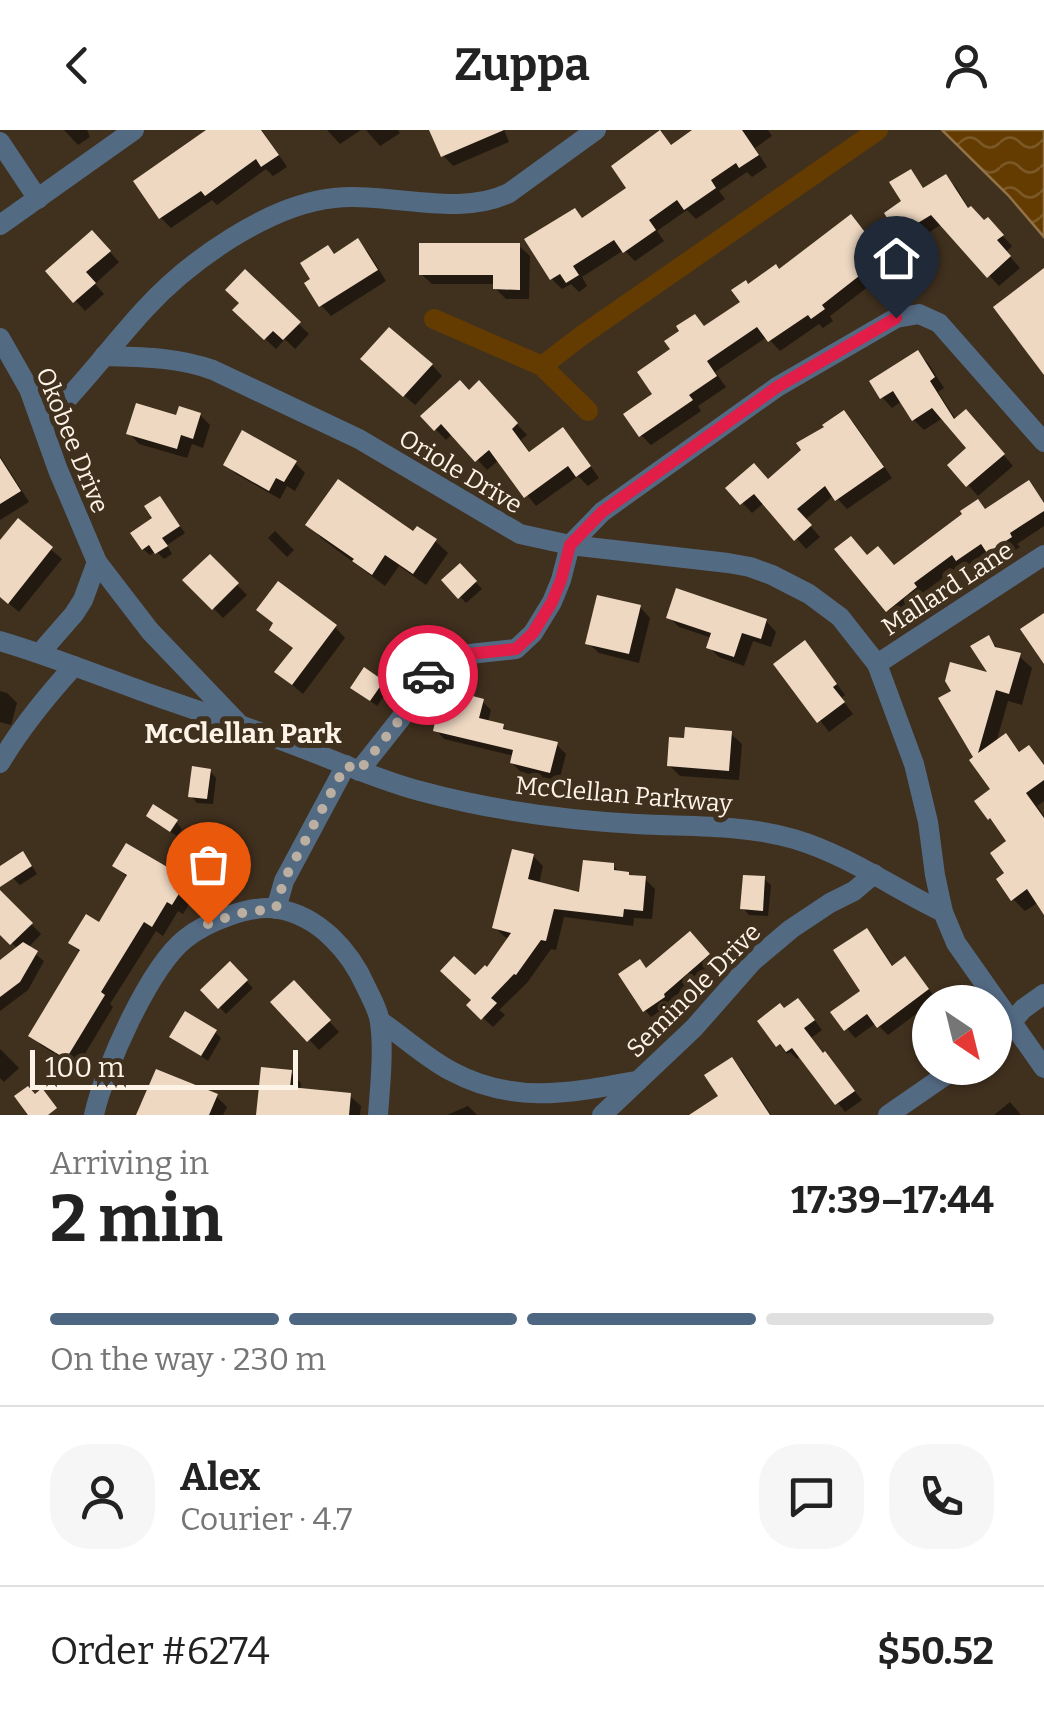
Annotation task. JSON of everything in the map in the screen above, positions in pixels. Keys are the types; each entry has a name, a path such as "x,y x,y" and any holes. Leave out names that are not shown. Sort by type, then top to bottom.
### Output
{"street":[{"path":"0,226 134,130"},
{"path":"42,424 147,306 182,274 274,214 334,198 450,203 493,200 596,130"},
{"path":"0,142 38,199"},
{"path":"276,908 284,880 352,768 401,718 430,672 450,656 516,649 533,633 552,602 570,545 602,512 777,387 896,318 919,314 940,323 1044,442"},
{"name":"Okobee Drive","path":"0,338 29,389 97,562 150,631 241,727"},
{"name":"Oriole Drive","path":"104,356 162,358 214,370 359,439 520,534 570,545 728,563 772,575 809,594 840,617 876,664 914,764 943,912"},
{"name":"Mallard Lane","path":"876,664 1044,555"},
{"path":"40,653 83,600 97,562"},
{"name":"McClellan Parkway","path":"0,640 421,792 521,812 604,822 718,826 766,832 850,860 943,912"},
{"path":"0,762 37,707 74,666"},
{"name":"Seminole Drive","path":"602,1115 694,1028 753,960 791,929 854,891 874,874"},
{"path":"94,1115 121,1038 177,947 222,918 276,908 313,922 339,944 363,980 380,1021 378,1115"},
{"path":"943,912 956,943 986,985"},
{"path":"1044,994 1012,1022 1044,1068"},
{"path":"380,1021 452,1072 494,1088 550,1094 638,1080"},
{"path":"888,1115 931,1085"}],"water":[{"path":"942,130 1044,130 1044,237 1008,195"}],"building":[{"path":"206,130 261,130 279,155 261,167 256,159 205,196 201,191 159,219 133,181"},
{"path":"429,130 504,130 441,157"},
{"path":"660,130 671,145 692,130 742,130 759,155 739,168 736,163 711,180 716,188 684,210 677,200 649,220 656,230 623,253 614,240 573,266 579,275 566,283 560,274 550,280 524,239 575,208 582,218 626,188 611,166"},
{"path":"911,169 923,188 946,174 968,208 971,206 984,220 988,217 1004,235 997,240 1011,256 987,278 931,215 898,235 884,213 901,201 889,182"},
{"path":"851,214 894,270 878,282 868,269 822,305 825,309 811,319 808,315 768,342 757,327 707,361 717,376 689,395 693,400 639,437 623,414 652,394 637,372 670,349 664,341 679,331 676,326 695,314 704,326 740,302 731,290 746,280 748,284 776,264 779,269"},
{"path":"92,230 111,251 86,272 96,283 73,303 45,271"},
{"path":"358,238 378,270 319,307 304,283 310,279 300,263 328,245 334,254"},
{"path":"419,243 520,243 520,290 493,289 493,275 419,275"},
{"path":"1044,268 1044,375 993,307"},
{"path":"245,269 301,322 283,340 273,331 264,340 232,310 239,303 225,290"},
{"path":"389,327 433,364 403,397 360,359"},
{"path":"918,350 935,377 930,381 954,419 966,409 1005,454 966,487 947,465 966,448 932,408 912,421 893,391 880,399 869,381"},
{"path":"460,380 469,390 479,380 518,423 512,429 529,452 563,427 591,466 576,477 568,466 524,498 489,450 475,462 441,424 434,431 420,416"},
{"path":"136,403 176,415 179,406 201,413 193,439 181,435 177,449 126,434"},
{"path":"844,410 884,467 835,501 825,486 797,509 812,525 794,541 754,494 740,505 725,488 754,463 768,479 801,450 796,443"},
{"path":"242,430 297,461 284,482 276,478 269,491 223,465"},
{"path":"0,458 21,491 0,504"},
{"path":"338,479 413,531 417,526 437,539 413,574 385,555 372,575 305,525"},
{"path":"1029,480 1044,503 1044,511 987,553 981,544 956,561 952,555 914,583 917,587 886,612 834,549 851,536 867,555 878,546 894,565 978,499 985,509"},
{"path":"160,496 180,526 162,538 168,546 155,554 149,545 142,550 130,533 152,518 144,506"},
{"path":"18,518 53,547 8,604 0,597 0,540"},
{"path":"210,554 239,583 212,610 182,580"},
{"path":"460,563 477,581 458,599 441,580"},
{"path":"278,581 337,625 292,685 274,672 293,648 269,630 273,623 256,610"},
{"path":"676,588 767,619 761,639 742,633 734,657 706,648 711,633 666,618"},
{"path":"597,595 641,605 629,654 585,644"},
{"path":"1044,613 1044,664 1020,629"},
{"path":"989,635 995,647 1021,653 1009,694 996,690 978,753 1006,733 1019,752 1029,745 1044,765 1044,780 1026,793 1044,818 1044,915 1027,889 1011,901 996,879 1004,873 990,853 1006,841 974,801 990,789 969,760 973,757 938,698 951,691 945,681 950,662 987,672 970,646"},
{"path":"805,640 837,684 833,687 845,702 817,723 773,664"},
{"path":"364,667 384,681 370,701 350,688"},
{"path":"465,694 484,699 479,718 504,724 503,729 558,742 550,773 510,763 513,750 433,731 439,704 461,710"},
{"path":"685,727 732,731 729,771 667,766 669,737 684,738"},
{"path":"192,766 211,769 207,799 188,797"},
{"path":"153,804 178,820 170,832 146,816"},
{"path":"126,843 188,879 152,927 144,922 66,1059 28,1036 80,950 68,943 86,914 99,922 127,875 112,866"},
{"path":"512,849 534,854 528,879 579,892 583,860 614,863 614,870 646,876 643,911 624,909 623,917 554,909 546,941 541,940 516,975 491,998 497,1003 481,1020 466,1005 471,1000 440,971 454,956 475,975 487,967 511,933 492,928"},
{"path":"23,851 32,866 0,887 0,866"},
{"path":"743,875 765,876 763,911 740,909"},
{"path":"0,890 33,923 10,945 0,935"},
{"path":"867,928 892,966 905,956 926,985 912,985 912,1002 877,1028 867,1014 844,1031 830,1012 860,991 833,950"},
{"path":"690,931 710,954 665,997 643,1012 618,974 640,959 646,968"},
{"path":"23,942 38,951 20,982 0,997 0,960"},
{"path":"230,961 248,980 218,1009 200,990"},
{"path":"294,980 331,1020 307,1042 270,1002"},
{"path":"798,998 815,1020 804,1028 855,1091 835,1105 792,1048 786,1052 780,1044 776,1047 757,1021 780,1003 784,1008"},
{"path":"185,1011 217,1030 201,1056 169,1037"},
{"path":"732,1057 770,1115 689,1115 718,1096 704,1075"},
{"path":"261,1067 292,1070 290,1087 351,1093 349,1115 256,1115"},
{"path":"156,1069 218,1094 209,1115 136,1115"},
{"path":"28,1086 35,1094 42,1088 57,1108 48,1115 28,1115 14,1096"}],"waterway":[{"path":"542,366 878,130"},
{"path":"434,319 542,366 588,411"}],"way so far":[{"path":"208,924 236,914 276,908 284,880 346,765 359,771 401,718 428,675"}],"district":[{"name":"McClellan Park","path":"243,733"}],"route":[{"path":"428,675 450,656 516,649 533,633 552,602 570,545 602,512 777,387 896,318"}]}
